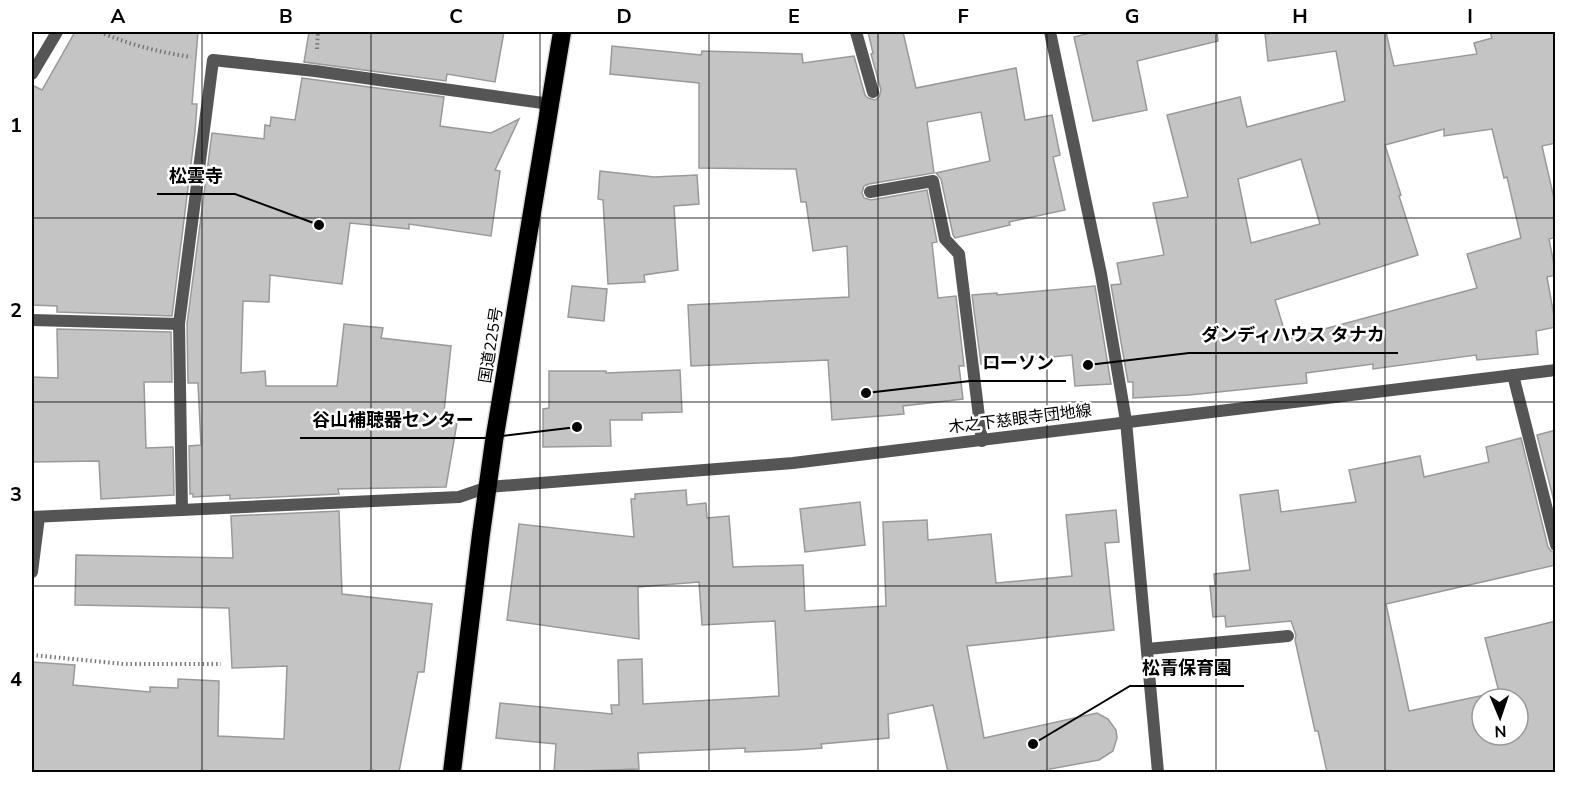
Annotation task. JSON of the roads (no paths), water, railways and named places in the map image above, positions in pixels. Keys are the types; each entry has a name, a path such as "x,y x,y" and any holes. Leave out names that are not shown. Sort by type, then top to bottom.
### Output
{"highway":[{"name":"国道225号","path":"452,772 488,487 562,32"}],"street":[{"path":"32,74 57,32"},
{"path":"856,32 873,92"},
{"path":"1050,32 1101,274 1126,421 1158,772"},
{"path":"182,510 179,324 213,60 315,70 550,104"},
{"path":"870,192 933,181 945,239 959,254 982,441"},
{"path":"32,320 179,324"},
{"name":"木之下慈眼寺団地線","path":"35,517 459,497 488,487 793,463 1556,370"},
{"path":"1513,375 1556,545"},
{"path":"32,572 35,517"},
{"path":"1147,649 1288,636"}],"place":[{"name":"松雲寺","path":"319,225"},
{"name":"ダンディハウス タナカ","path":"1088,365"},
{"name":"ローソン","path":"866,393"},
{"name":"谷山補聴器センター","path":"577,427"},
{"name":"松青保育園","path":"1033,744"}]}
